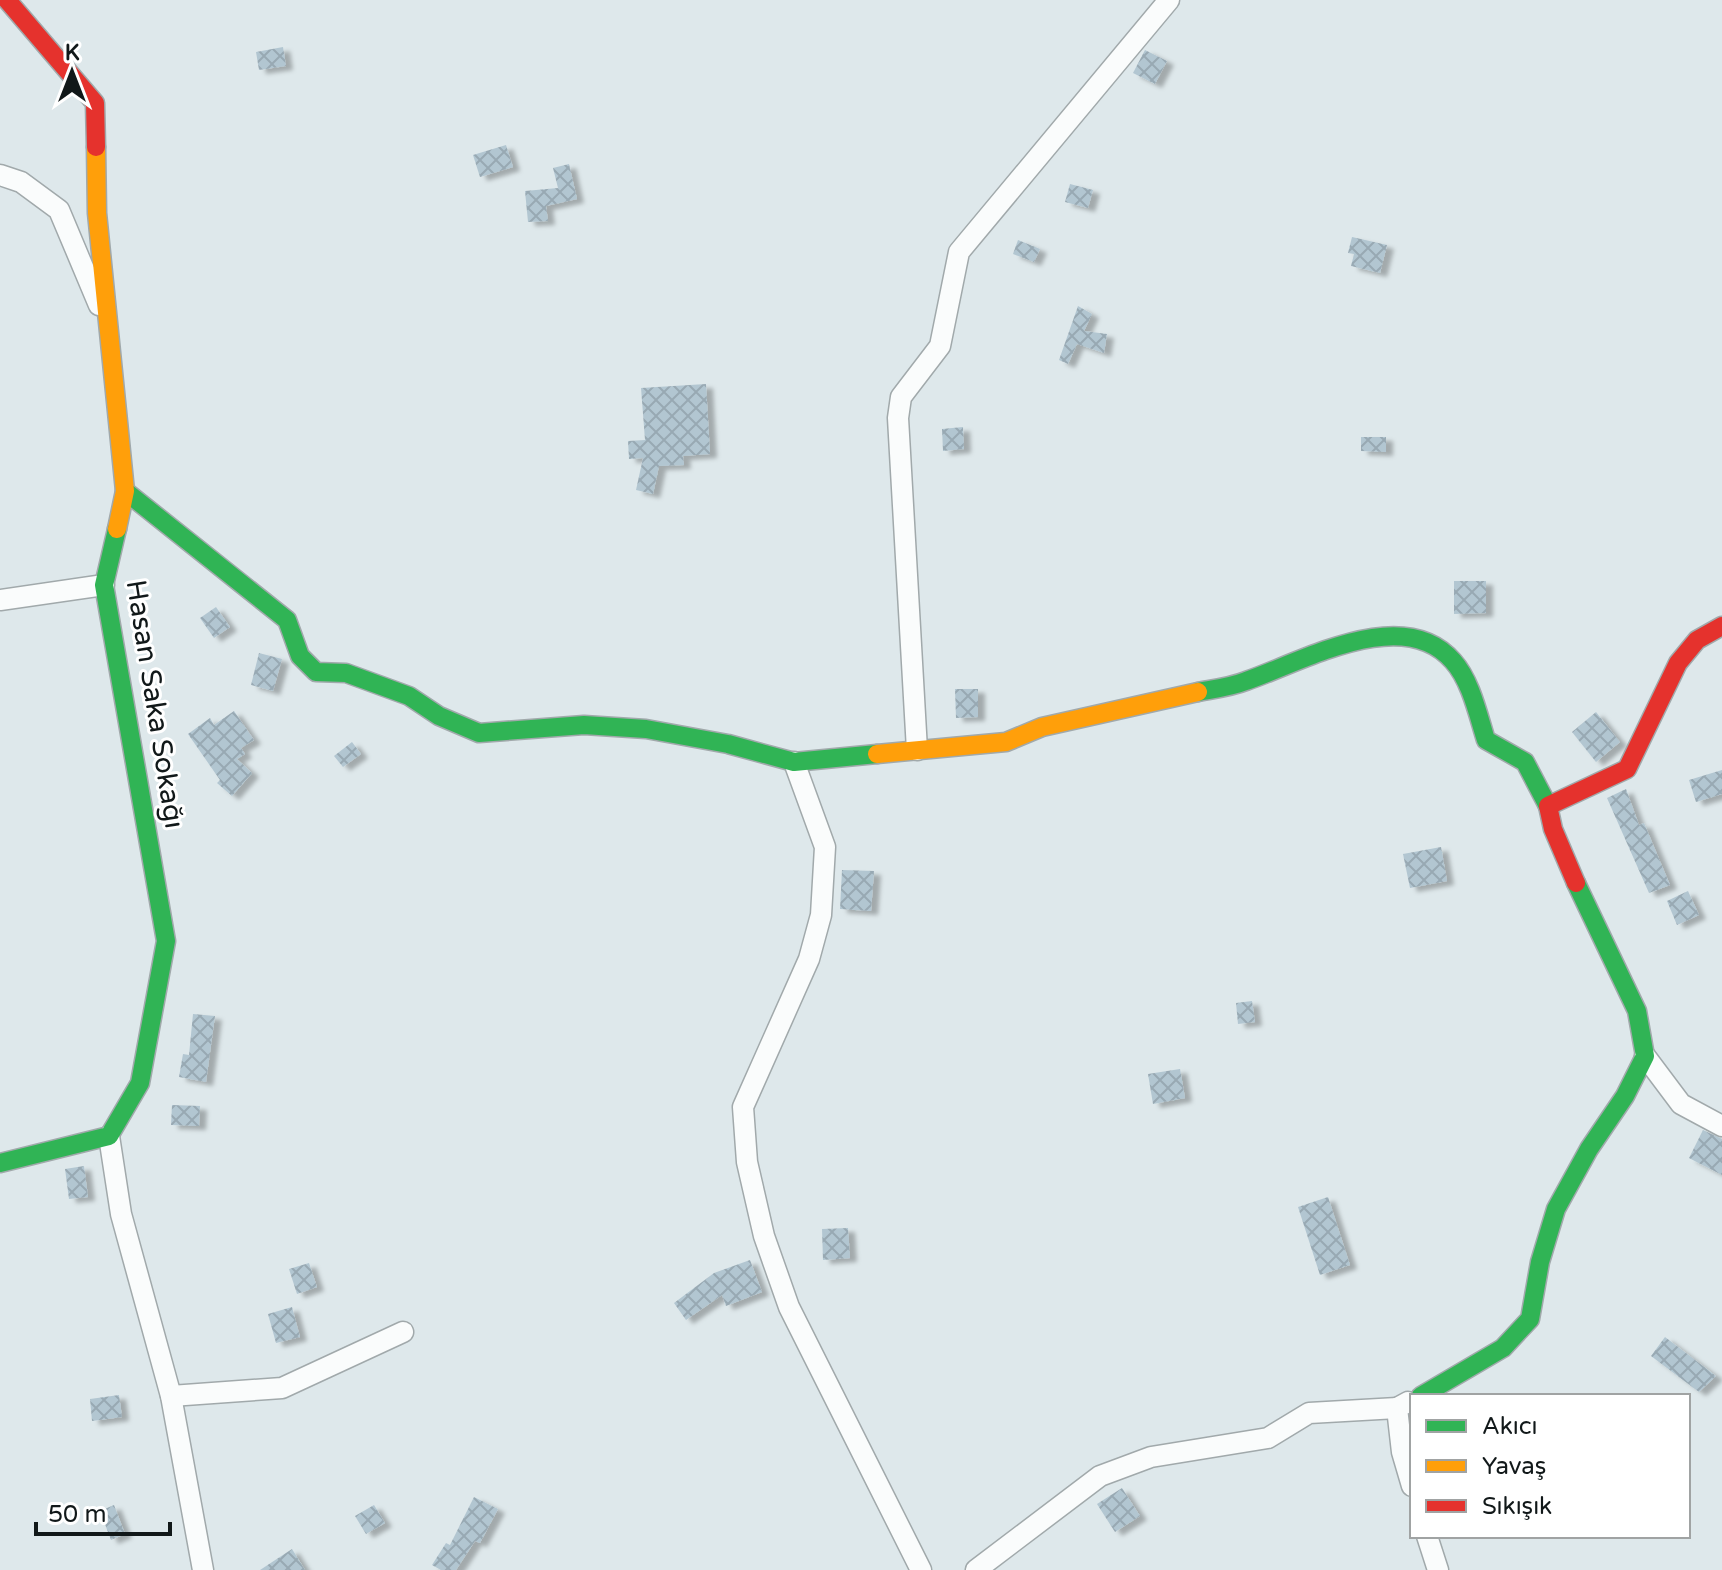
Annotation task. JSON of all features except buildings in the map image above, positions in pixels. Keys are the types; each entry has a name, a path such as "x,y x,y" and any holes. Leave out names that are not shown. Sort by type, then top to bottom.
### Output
{"street":[{"name":"Hasan Saka Sokağı","path":"7,0 95,103 97,213 125,491 104,585 166,941 140,1083 109,1136"},
{"path":"917,750 898,418 901,397 940,346 959,252 1169,0"},
{"path":"0,175 21,182 59,210 109,325"},
{"path":"125,491 287,620 300,656 316,672 346,673 409,696 439,716 479,733 584,725 646,729 728,744 794,762 1006,742 1042,727 1245,682 1311,653 1368,638 1420,639 1453,660 1468,687 1486,740 1525,762 1548,806 1553,829 1593,922 1637,1011 1645,1056 1681,1104 1722,1126"},
{"path":"0,600 104,585"},
{"path":"1548,806 1627,769 1678,663 1697,640 1722,626"},
{"path":"794,762 825,847 821,915 809,959 743,1107 747,1162 764,1236 789,1307 921,1570"},
{"path":"1424,1394 1503,1348 1530,1319 1540,1262 1556,1209 1589,1149 1625,1096 1645,1056"},
{"path":"0,1163 109,1136 121,1214 171,1396 203,1570"},
{"path":"171,1396 282,1388 403,1332"},
{"path":"976,1570 1100,1476 1151,1457 1268,1438 1309,1413 1405,1404 1402,1452 1410,1479"},
{"path":"1428,1538 1438,1570"}],"traffic: fast":[{"path":"125,491 287,620 300,656 316,672 346,673 409,696 439,716 479,733 584,725 646,729 728,744 794,762 877,754"},
{"path":"0,1163 109,1136 140,1083 166,941 104,585 117,529"},
{"path":"1198,692 1240,683 1352,642 1380,637 1407,637 1432,644 1453,661 1465,678 1486,740 1525,762 1548,806"},
{"path":"1424,1394 1503,1348 1530,1319 1540,1262 1556,1209 1589,1149 1625,1096 1645,1056 1637,1011 1576,883"}],"traffic: slow":[{"path":"96,147 97,213 125,491 117,529"},
{"path":"877,754 1006,742 1042,727 1198,692"}],"traffic: jam":[{"path":"7,0 95,103 96,147"},
{"path":"1576,883 1553,829 1548,806 1627,769 1678,663 1697,640 1722,626"}]}
